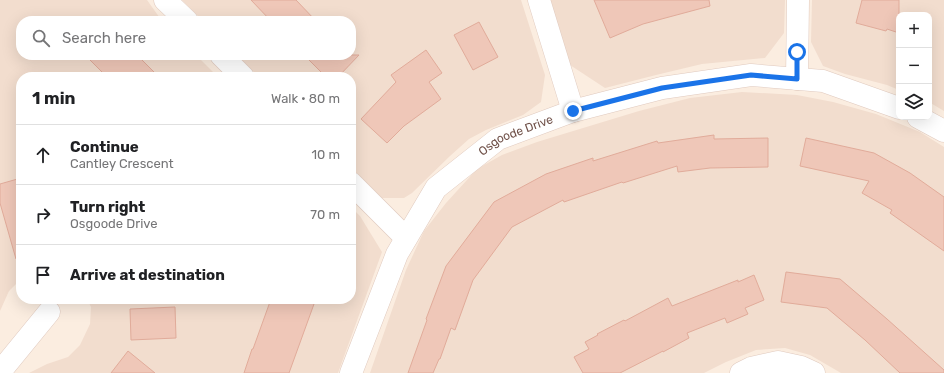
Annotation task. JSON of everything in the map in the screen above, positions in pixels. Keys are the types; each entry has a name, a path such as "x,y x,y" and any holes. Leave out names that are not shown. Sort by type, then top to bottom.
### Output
{"street":[{"path":"165,0 181,16"},
{"path":"539,0 573,111"},
{"path":"797,79 798,0"},
{"path":"226,60 238,72"},
{"name":"Osgoode Drive","path":"352,373 397,254 436,188 498,139 573,111 662,88 751,75 823,81 896,107"},
{"path":"924,120 944,131"},
{"path":"356,188 406,238"},
{"path":"2,373 4,367 49,312"},
{"path":"741,373 751,368 778,362 801,367 814,373"}],"shaded area":[{"path":"0,0 147,0 158,16 16,16 16,60 201,60 213,72 16,72 16,284 9,291 0,311"},
{"path":"182,0 521,0 545,75 541,102 523,115 486,130 469,139 412,193 404,198 380,198 356,174 356,72 254,72 242,60 356,60 356,16 198,16"},
{"path":"550,0 785,0 784,33 765,58 702,64 605,88 570,65"},
{"path":"812,0 944,0 944,111 932,104 932,12 896,12 896,89 823,66 811,42"},
{"path":"742,92 797,95 833,102 876,114 920,132 944,147 944,373 841,373 810,355 785,348 756,350 704,373 370,373 406,270 424,231 446,203 477,169 502,155 537,142 639,111 690,98"},
{"path":"356,212 382,252 338,373 29,373 47,364 68,357 80,345 90,324 91,307 90,304 356,304"}],"building":[{"path":"251,0 296,0 311,16 266,16"},
{"path":"594,0 709,0 710,6 643,24 610,38"},
{"path":"862,0 899,0 899,12 896,12 896,32 887,29 886,31 856,23"},
{"path":"479,22 498,57 473,70 454,35"},
{"path":"426,50 442,73 429,82 441,99 404,126 387,143 361,119 396,82 391,75"},
{"path":"90,60 142,60 154,72 102,72"},
{"path":"309,60 354,60 343,72 321,72"},
{"path":"714,135 714,139 768,138 768,167 710,168 678,172 677,166 623,183 622,182 564,202 563,200 512,227 473,280 455,330 451,328 440,359 433,373 408,373 446,266 494,202 546,174 593,158 593,161 657,141 658,143"},
{"path":"806,138 874,153 910,173 944,197 944,251 890,213 892,210 862,193 869,181 800,166"},
{"path":"16,179 16,259 0,203 0,184"},
{"path":"786,272 840,279 944,370 944,373 900,373 865,340 827,308 781,302"},
{"path":"754,275 764,300 745,308 748,314 727,323 725,318 687,333 689,338 620,373 583,373 574,357 589,349 585,342 598,335 597,334 668,298 672,306"},
{"path":"269,304 314,304 289,373 244,373"},
{"path":"175,307 176,338 131,340 130,309"},
{"path":"128,351 155,373 111,373"}],"route":[{"path":"573,111 662,88 751,75 797,79 797,52"}]}
